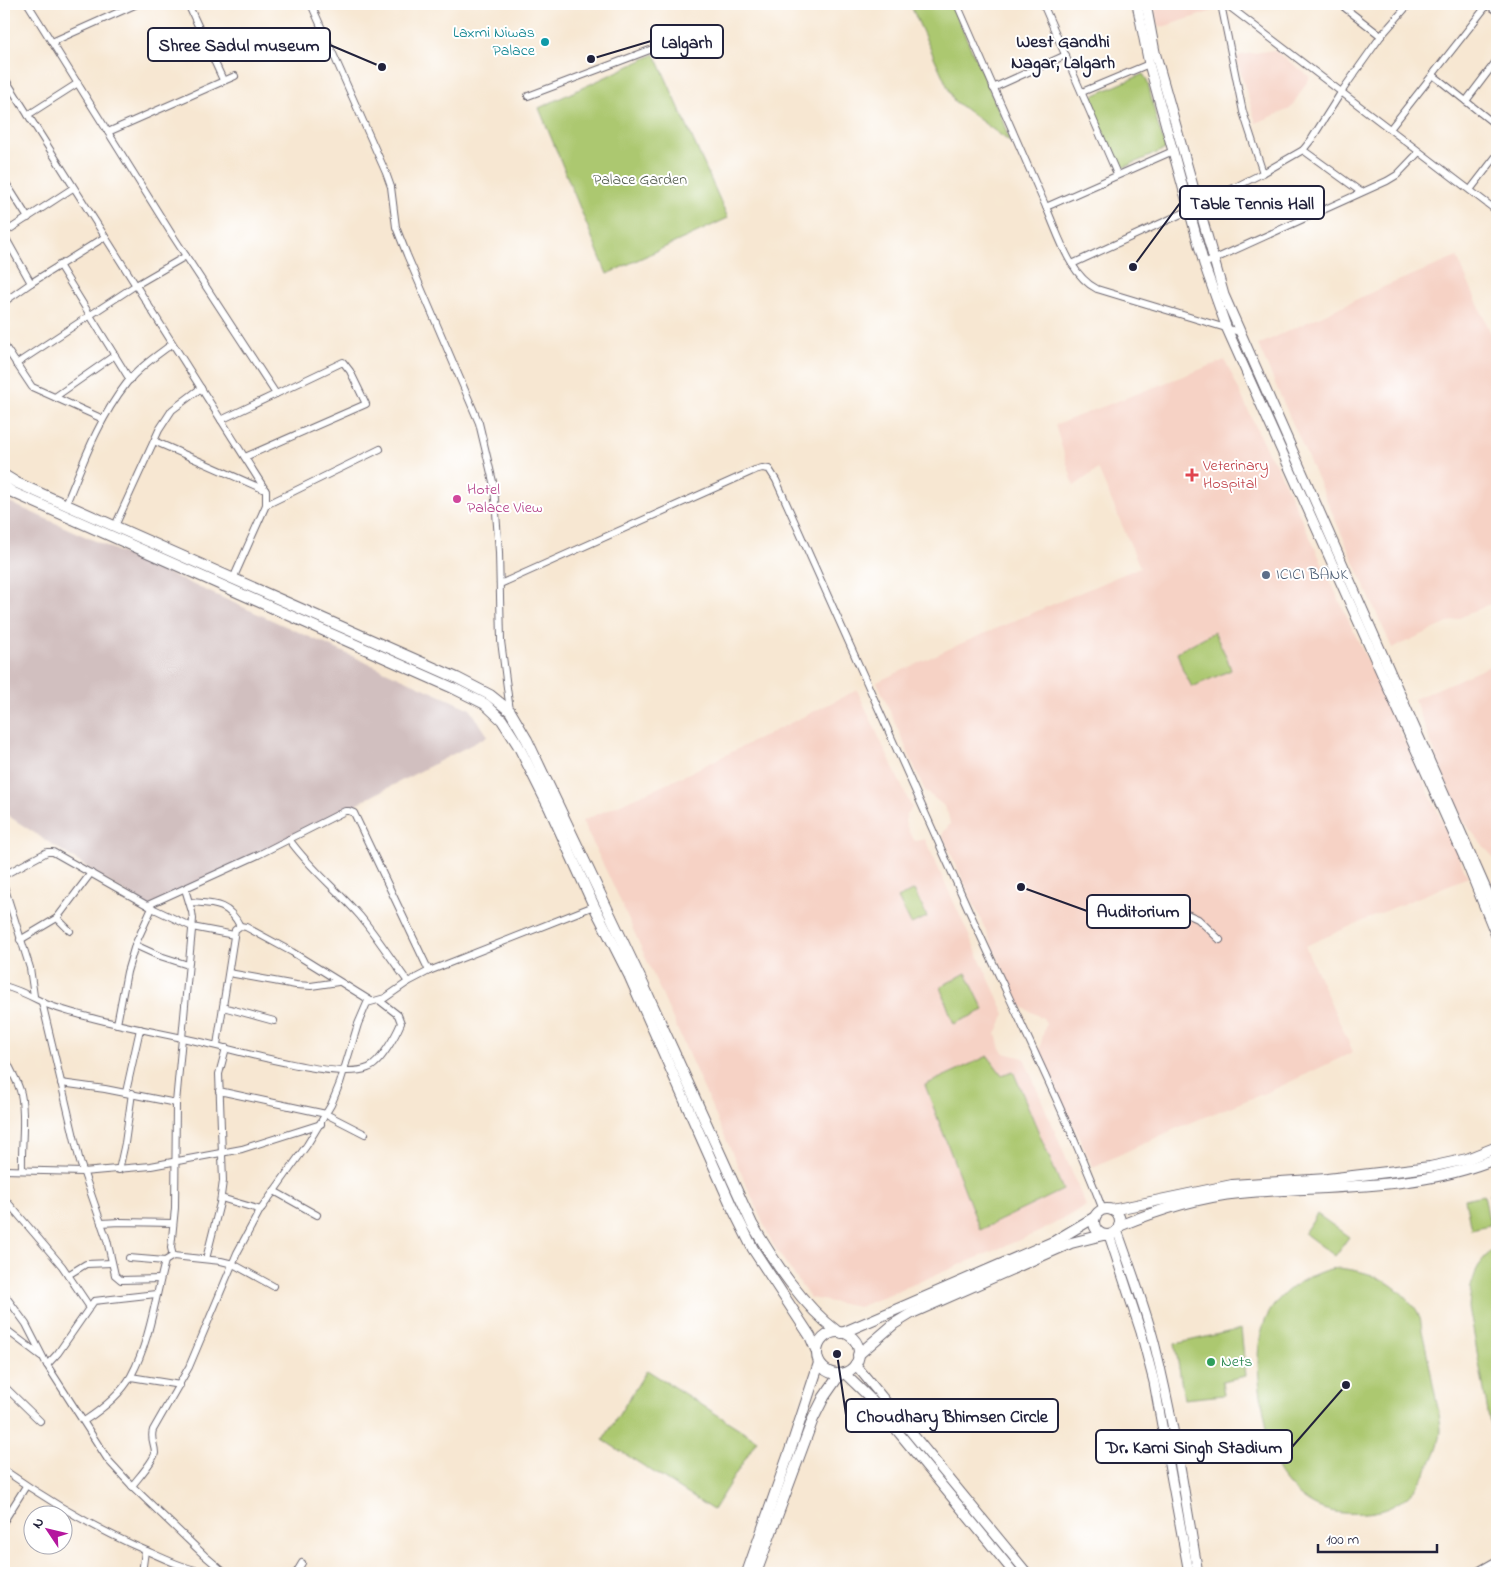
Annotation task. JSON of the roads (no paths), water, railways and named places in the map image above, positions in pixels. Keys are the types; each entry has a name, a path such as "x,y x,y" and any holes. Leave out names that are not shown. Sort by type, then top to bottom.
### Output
{"main road":[{"path":"4,474 17,483 457,678 490,695 510,710 527,740 643,984 752,1224 770,1255 815,1312 840,1333 855,1342 857,1360"},
{"path":"4,486 12,492 445,684 485,704 502,720 518,745 549,807 594,906 629,975 732,1208 753,1249 800,1320 817,1352 819,1363 746,1573"},
{"path":"817,1352 822,1340 832,1333 840,1333 1055,1241 1103,1213 1232,1184 1336,1178 1430,1167 1467,1159 1497,1146"},
{"path":"756,1573 813,1419 824,1397 842,1374 850,1370 857,1360 894,1324 912,1313 1071,1243 1112,1232 1150,1213 1188,1202 1240,1193 1356,1186 1415,1179 1459,1171 1497,1158"},
{"path":"1103,1213 1117,1214 1120,1220 1112,1232"},
{"path":"1103,1213 1094,1224 1097,1231 1112,1232"},
{"path":"819,1363 826,1370 842,1374"}],"street":[{"path":"28,4 186,256 276,394"},
{"path":"52,42 137,4"},
{"path":"188,4 223,80"},
{"path":"311,4 386,173 391,186 396,227 406,256 479,423 494,486 500,584 501,641 510,710"},
{"path":"957,4 1072,264 1080,277 1089,286 1097,290 1239,332"},
{"path":"1043,4 1117,174"},
{"path":"1137,4 1149,64 1173,151 1213,260 1224,296 1497,914"},
{"path":"1146,4 1155,52 1194,208 1204,264 1227,329 1379,668 1497,938"},
{"path":"1221,4 1243,112 1264,173"},
{"path":"1226,4 1497,211"},
{"path":"1340,4 1382,36"},
{"path":"1072,264 1194,208 1264,173 1303,150 1342,91 1382,36 1409,4"},
{"path":"1390,129 1488,4 1497,11"},
{"path":"528,96 663,45"},
{"path":"993,88 1066,55"},
{"path":"1466,101 1497,60"},
{"path":"1082,92 1149,64"},
{"path":"1433,75 1497,126"},
{"path":"108,132 235,76"},
{"path":"4,77 266,491 266,505 233,579"},
{"path":"28,115 78,84"},
{"path":"1303,150 1361,192"},
{"path":"1046,206 1173,151"},
{"path":"1204,264 1387,181 1397,175 1419,152"},
{"path":"1470,190 1497,155"},
{"path":"4,180 28,218"},
{"path":"31,283 4,235 73,188"},
{"path":"4,302 105,237"},
{"path":"16,364 136,285 186,256"},
{"path":"59,266 130,380"},
{"path":"66,504 103,419 130,380 151,359 172,344"},
{"path":"4,345 32,387 103,419"},
{"path":"55,397 115,356"},
{"path":"221,420 342,362 350,371 366,404 245,457"},
{"path":"115,526 159,430 172,410 200,388"},
{"path":"154,441 266,491"},
{"path":"266,505 380,449"},
{"path":"500,584 755,470 769,469 780,488 970,913 1025,1030 1092,1181 1103,1213"},
{"path":"117,1024 127,972 150,906 349,810 354,813 429,972"},
{"path":"289,839 301,856 360,916 408,982"},
{"path":"4,876 50,852 192,927 234,935"},
{"path":"20,940 57,918 91,873"},
{"path":"4,886 30,968 34,996"},
{"path":"172,1256 176,1161 176,1103 192,927 192,912 185,889"},
{"path":"190,902 221,906 232,913 240,926"},
{"path":"132,1486 154,1457 151,1437 153,1430 180,1385 200,1343 232,1264 261,1210 321,1124 331,1105 364,1007 371,1001 380,1000 408,982 429,972 594,906"},
{"path":"1178,910 1198,920 1220,940"},
{"path":"57,918 70,931"},
{"path":"216,1045 235,930 240,926 246,927 292,952 371,1001"},
{"path":"135,945 157,955 188,965"},
{"path":"229,973 296,985 311,986 338,982"},
{"path":"4,986 74,1013 117,1024 282,1061 321,1069 344,1071 369,1068 381,1056 398,1030 401,1023 398,1015 380,1000"},
{"path":"42,1002 83,1172 101,1223 115,1275 121,1280 160,1279"},
{"path":"223,1007 274,1021"},
{"path":"118,1170 124,1143 129,1093 140,1029"},
{"path":"206,1259 221,1198 223,1181 219,1091 220,1074 226,1048"},
{"path":"4,1054 22,1095 22,1169"},
{"path":"61,1083 129,1093 176,1103"},
{"path":"219,1091 326,1114 365,1134"},
{"path":"4,1170 83,1172 118,1170 242,1149 321,1124"},
{"path":"274,1191 317,1215"},
{"path":"4,1198 48,1249 89,1306"},
{"path":"221,1198 261,1210"},
{"path":"101,1223 173,1223"},
{"path":"1112,1232 1154,1382 1189,1573"},
{"path":"1112,1232 1144,1306 1158,1360 1198,1573"},
{"path":"84,1421 115,1396 130,1377 144,1342 165,1261 172,1256 221,1261 232,1264 273,1286"},
{"path":"129,1258 165,1261"},
{"path":"68,1275 86,1264 112,1263"},
{"path":"4,1294 26,1324 42,1357 108,1460 132,1486 225,1573"},
{"path":"47,1365 89,1306 98,1299 156,1294"},
{"path":"4,1328 42,1357"},
{"path":"857,1360 1027,1573"},
{"path":"842,1374 871,1399 1014,1573"},
{"path":"130,1377 180,1385"},
{"path":"4,1386 40,1420"},
{"path":"4,1470 26,1486 88,1524 192,1572 208,1573"},
{"path":"4,1521 26,1486"},
{"path":"142,1573 145,1550"},
{"path":"1474,1573 1497,1560"},
{"path":"296,1573 302,1563"},
{"path":"1487,1573 1497,1567"}],"place":[{"name":"Laxmi Niwas Palace","path":"545,42"},
{"name":"Lalgarh","path":"591,59"},
{"name":"Shree Sadul museum","path":"382,67"},
{"name":"Table Tennis Hall","path":"1133,267"},
{"name":"Veterinary Hospital","path":"1192,475"},
{"name":"Hotel Palace View","path":"457,499"},
{"name":"ICICI BANK","path":"1266,575"},
{"name":"Auditorium","path":"1021,887"},
{"name":"Choudhary Bhimsen Circle","path":"837,1354"},
{"name":"Nets","path":"1211,1362"},
{"name":"Dr. Karni Singh Stadium","path":"1346,1385"}],"district":[{"name":"West Gandhi Nagar, Lalgarh","path":"1063,53"}],"park label":[{"name":"Palace Garden","path":"640,180"}]}
